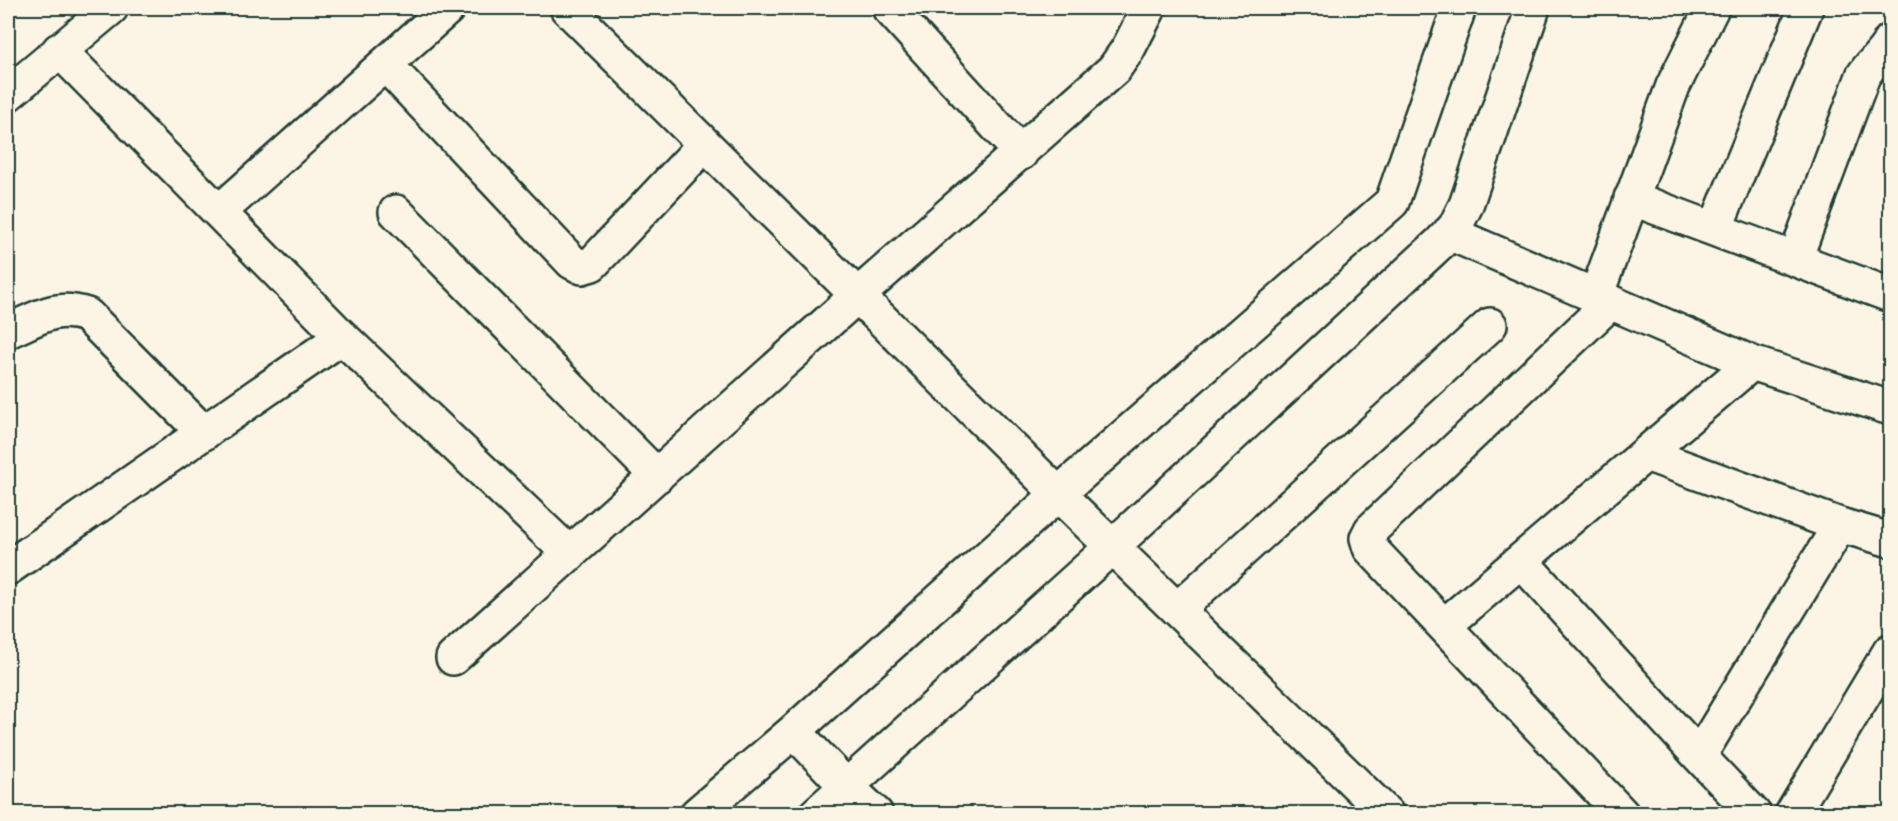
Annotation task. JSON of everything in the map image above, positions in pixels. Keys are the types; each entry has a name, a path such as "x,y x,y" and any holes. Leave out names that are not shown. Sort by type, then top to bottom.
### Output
{"street":[{"path":"8,94 111,8"},
{"path":"219,212 448,8"},
{"path":"567,8 1058,494 1387,813"},
{"path":"889,8 1020,153"},
{"path":"453,658 1114,69 1128,49 1149,8"},
{"path":"697,813 794,731 1058,494 1392,202 1459,8"},
{"path":"816,813 1113,546 1455,227 1466,205 1533,8"},
{"path":"1622,813 1370,548 1367,538 1371,530 1603,299 1631,198 1672,86 1712,8"},
{"path":"1715,229 1806,8"},
{"path":"1795,259 1863,76 1869,65 1889,45"},
{"path":"59,50 342,338 570,554"},
{"path":"385,64 572,262 582,267 592,264 704,145"},
{"path":"1631,198 1890,295"},
{"path":"396,212 657,476"},
{"path":"1449,233 1752,363 1890,408"},
{"path":"8,331 57,310 72,310 87,315 204,432"},
{"path":"1178,609 1490,325"},
{"path":"9,558 204,432 342,338"},
{"path":"1444,626 1752,363"},
{"path":"1646,454 1840,525 1890,540"},
{"path":"1699,756 1840,525"},
{"path":"1521,561 1754,813"},
{"path":"1792,813 1890,651"},
{"path":"794,731 846,786 876,813"}]}
